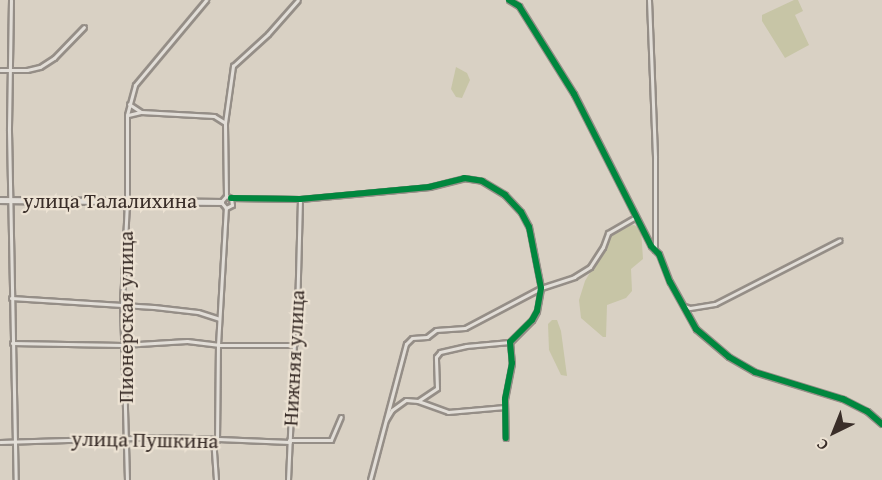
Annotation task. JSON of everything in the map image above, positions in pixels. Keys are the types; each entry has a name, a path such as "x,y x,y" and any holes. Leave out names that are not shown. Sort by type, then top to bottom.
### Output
{"street":[{"path":"11,0 11,298 16,480"},
{"name":"Пионерская улица","path":"127,480 122,304 127,202 127,115 135,85 206,0"},
{"path":"216,480 218,345 226,208 221,202 226,196 225,123 233,66 268,34 298,0"},
{"path":"508,0 519,6 574,94 636,217 662,259 682,305 696,329 729,357 755,372 843,399 867,411 882,424"},
{"path":"649,0 655,158 655,250"},
{"path":"0,70 40,68 54,58 84,27"},
{"path":"129,104 141,112"},
{"path":"127,115 141,112 214,116 225,123"},
{"path":"226,196 300,199 429,187 464,178 482,181 505,195 521,212 529,227 541,288 537,310 532,320 510,342 466,346 440,352 436,357 437,388 418,401"},
{"path":"226,208 232,205 231,198"},
{"name":"Нижняя улица","path":"288,480 294,345 300,330 297,314 300,199"},
{"name":"улица Талалихина","path":"0,200 221,202"},
{"path":"370,480 406,344 412,338 427,337 436,330 465,328 541,288 574,277 590,267 603,247 608,233 636,217"},
{"path":"682,305 690,308 714,304 840,240"},
{"path":"11,298 122,304 198,312 219,319"},
{"path":"12,343 122,345 187,341 218,345 294,345"},
{"path":"506,438 505,406 512,363 510,342"},
{"path":"384,424 399,404 405,400 418,401 448,412 505,406"},
{"name":"улица Пушкина","path":"0,442 170,437 215,440 331,440 341,417"}],"shaded area":[{"path":"798,0 803,11 795,15 809,45 785,58 762,21 762,15"},
{"path":"456,67 467,73 470,80 462,98 456,97 451,89"},
{"path":"634,225 641,229 643,259 631,269 632,291 626,298 607,305 606,337 603,337 581,318 579,300 585,281 614,232 624,226"},
{"path":"552,320 557,320 561,331 567,376 561,375 549,350 548,324"}],"cycle path":[{"path":"509,0 519,6 574,94 696,329 729,357 755,372 843,399 867,411 882,424"},
{"path":"231,198 300,199 429,187 464,178 482,181 505,195 521,212 529,227 541,288 537,311 532,320 510,342 512,363 505,399 506,438"}]}
